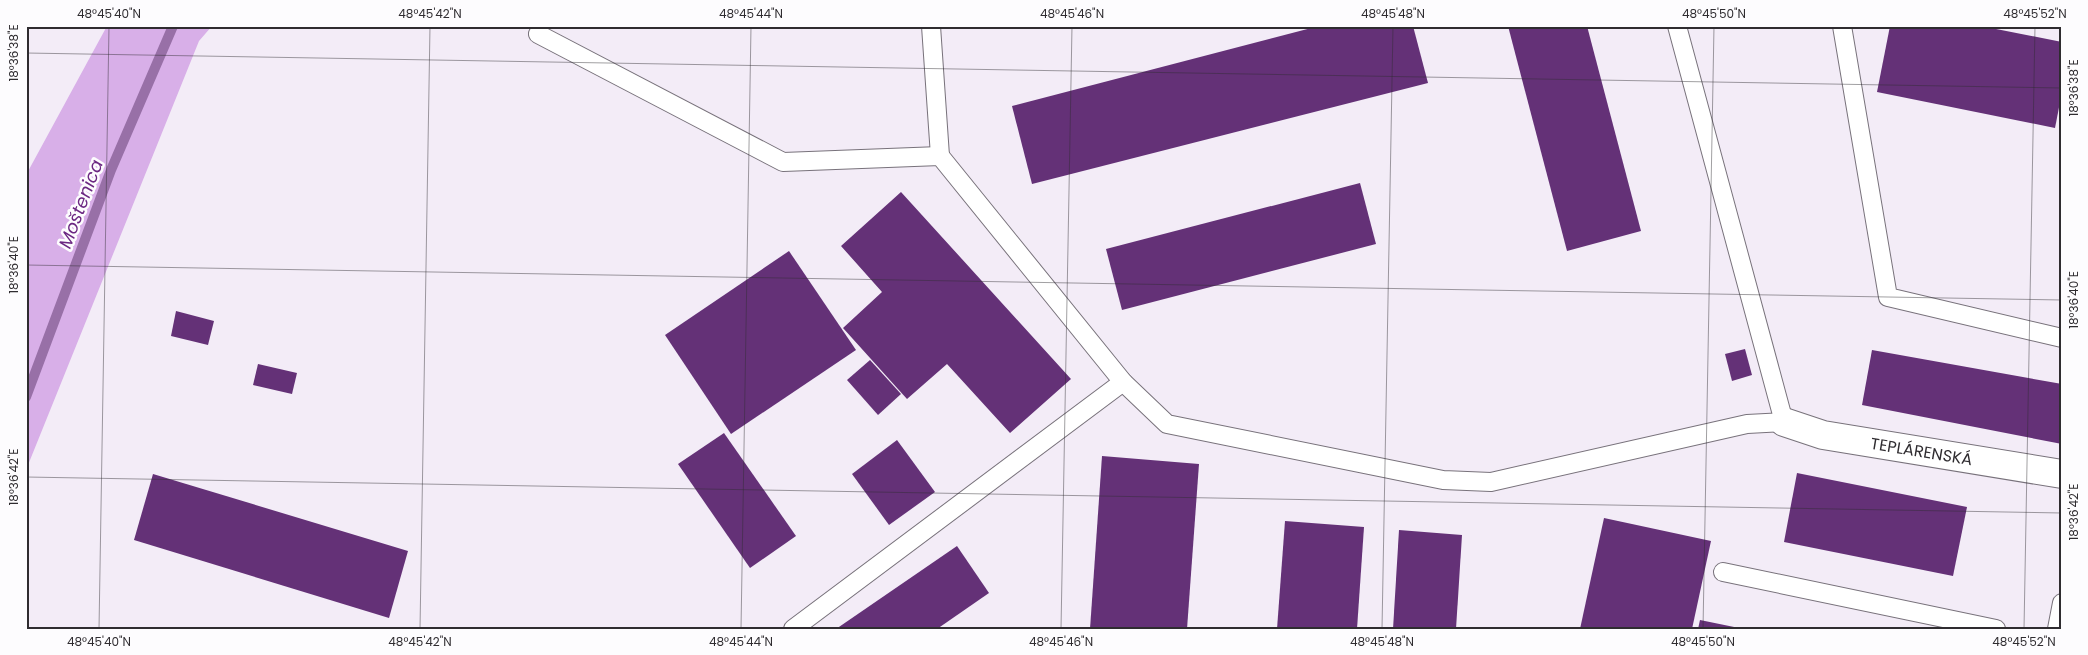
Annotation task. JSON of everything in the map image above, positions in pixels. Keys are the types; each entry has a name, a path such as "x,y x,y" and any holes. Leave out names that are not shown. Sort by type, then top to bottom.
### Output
{"street":[{"name":"TEPLÁRENSKÁ","path":"1784,422 1823,435 2062,474"}],"lane":[{"path":"931,26 940,156 1123,382 1167,424 1442,480 1491,482 1747,424 1784,422 1677,26"},
{"path":"1842,26 1888,296 2062,338"},
{"path":"538,34 783,162 940,156"},
{"path":"793,629 1123,382"},
{"path":"1723,572 1996,629"},
{"path":"2057,629 2062,603"}],"shaded area":[{"path":"107,26 212,26 199,41 26,470 26,175"}],"building":[{"path":"1319,26 1413,26 1428,83 1032,184 1012,106"},
{"path":"1508,26 1587,26 1641,231 1567,251"},
{"path":"1890,26 1981,26 2062,42 2062,92 2055,128 1877,92"},
{"path":"1360,183 1376,244 1122,310 1106,249"},
{"path":"901,192 1071,379 1010,433 947,364 907,399 843,328 882,292 841,246"},
{"path":"789,251 856,350 731,434 665,335"},
{"path":"176,311 214,321 208,345 171,336"},
{"path":"1745,349 1752,375 1732,381 1725,354"},
{"path":"1872,350 2062,384 2062,444 1862,405"},
{"path":"870,360 901,394 878,415 847,380"},
{"path":"258,364 297,373 292,394 253,385"},
{"path":"724,433 796,536 750,568 678,464"},
{"path":"897,440 935,492 889,525 852,474"},
{"path":"1102,456 1199,464 1187,629 1090,629"},
{"path":"1797,473 1967,507 1953,576 1784,542"},
{"path":"153,474 408,551 389,618 134,540"},
{"path":"1604,518 1711,541 1692,629 1580,629"},
{"path":"1285,521 1364,527 1357,629 1277,629"},
{"path":"1399,530 1462,535 1456,629 1393,629"},
{"path":"957,546 989,593 937,629 836,629"},
{"path":"1700,620 1739,628 1739,629 1698,629"}],"waterway":[{"name":"Moštenica","path":"26,397 111,170 173,26"}]}
